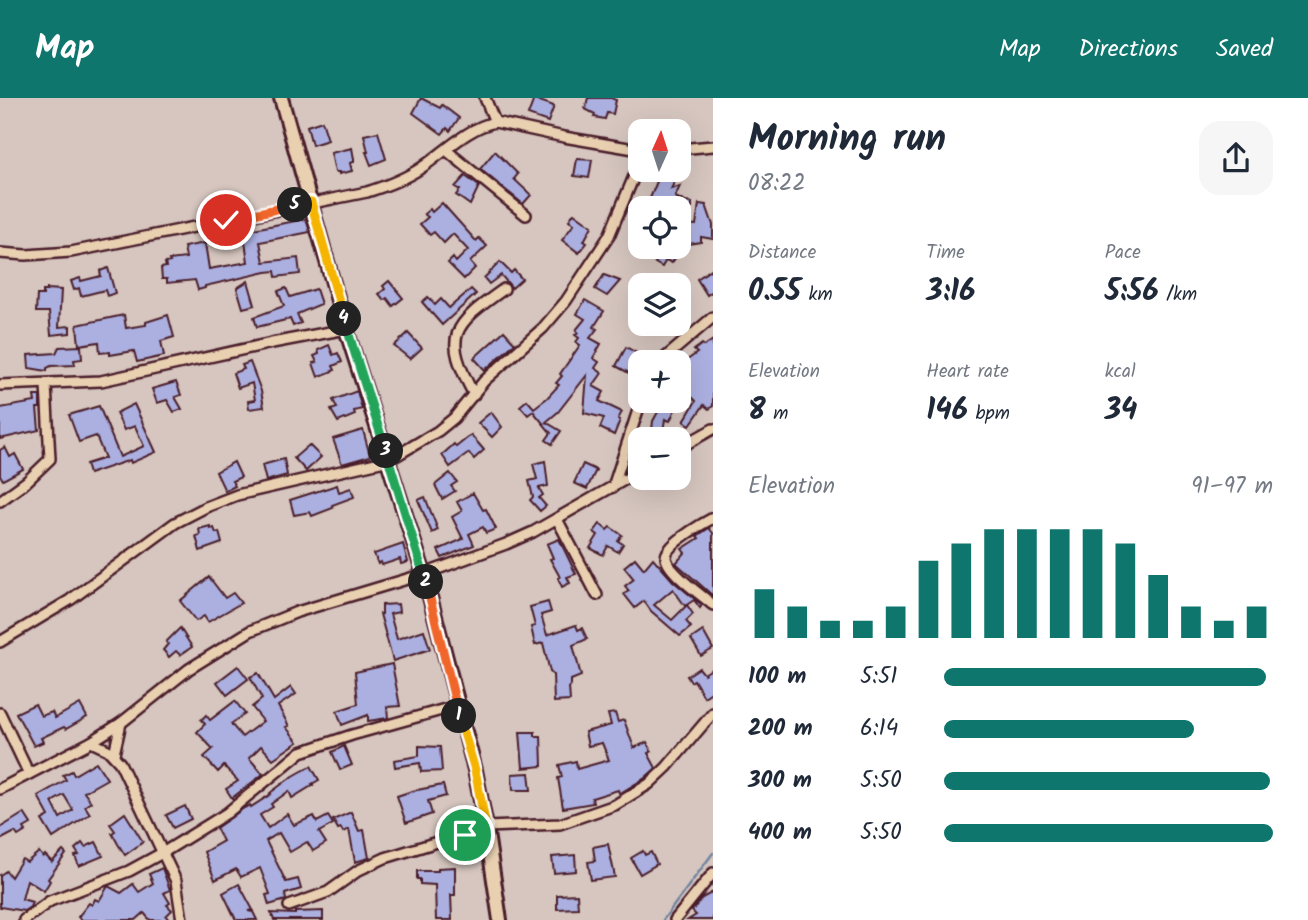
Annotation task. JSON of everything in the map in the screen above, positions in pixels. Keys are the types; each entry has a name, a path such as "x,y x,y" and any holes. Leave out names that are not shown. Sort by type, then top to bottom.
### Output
{"street":[{"path":"281,98 346,329 424,574 456,706 475,770 500,920"},
{"path":"485,98 495,122"},
{"path":"0,253 26,255 71,252 367,192 419,170 475,129 495,122 628,148"},
{"path":"691,148 713,146"},
{"path":"446,150 526,215"},
{"path":"0,642 70,600 174,523 206,507 237,495 389,460 438,431 454,418 484,381 543,328 566,302 609,236 632,182"},
{"path":"474,394 456,358 459,329 466,317 504,289"},
{"path":"674,350 713,317"},
{"path":"0,385 101,381 346,329"},
{"path":"0,501 50,460 46,385"},
{"path":"613,488 637,413"},
{"path":"691,441 713,429"},
{"path":"0,789 91,742 121,723 189,669 250,631 297,612 424,574 506,544 628,479"},
{"path":"713,518 673,545 666,557 678,575 713,605"},
{"path":"556,519 597,595"},
{"path":"24,920 50,901 129,871 164,852 227,813 301,752 456,706"},
{"path":"0,713 29,774"},
{"path":"289,906 328,892 359,870 385,858 486,827 560,824 615,805 641,789 667,767 713,713"},
{"path":"114,754 121,723"},
{"path":"91,742 114,754 176,881 182,920"},
{"path":"675,920 713,873"}],"building":[{"path":"421,98 440,108 442,105 459,118 450,131 447,128 442,134 413,113"},
{"path":"588,98 616,100 613,114 607,113 605,119 594,117 595,114 585,109"},
{"path":"534,99 554,106 548,122 528,115"},
{"path":"322,121 328,140 312,145 307,126"},
{"path":"378,132 386,159 371,165 364,135"},
{"path":"352,148 352,171 339,174 335,172 331,153"},
{"path":"495,151 518,174 514,179 531,195 523,204 480,169"},
{"path":"577,159 592,160 589,178 574,176"},
{"path":"465,176 479,186 470,205 456,195 460,190 455,187"},
{"path":"657,182 674,182 671,189 680,186 675,196 651,196"},
{"path":"442,203 476,241 479,238 487,246 470,262 475,268 464,279 448,263 453,258 456,262 468,250 453,234 444,243 434,232 430,235 420,224 428,217 424,214 430,209 432,212"},
{"path":"699,204 706,205 713,225 713,239 701,237 701,242 691,244 691,225 696,225"},
{"path":"574,213 592,226 584,241 587,243 579,253 562,240 574,224 569,220"},
{"path":"306,219 310,232 260,242 264,262 298,258 300,274 276,277 275,271 266,272 198,290 195,280 167,283 167,279 162,279 161,268 166,267 165,263 186,258 184,247 205,243 209,269 248,262 245,241 235,243 233,233"},
{"path":"655,259 674,259 672,263 666,260 662,267 655,263"},
{"path":"500,262 511,273 514,270 522,279 512,288 501,275 489,284 484,278"},
{"path":"108,268 115,293 107,296 105,290 81,296 79,288 74,290 71,281 101,276 100,271"},
{"path":"713,268 713,291 707,295 697,279"},
{"path":"604,275 620,281 607,296 595,289"},
{"path":"248,281 255,305 243,308 237,288"},
{"path":"389,281 403,298 393,306 387,298 384,300 379,294"},
{"path":"286,288 290,297 316,289 321,304 297,314 301,323 293,326 290,319 257,327 254,317 284,306 278,291"},
{"path":"471,289 476,294 442,325 422,302 428,297 435,305 441,299 449,308"},
{"path":"61,290 59,327 70,326 70,333 51,335 49,312 36,312 37,295 43,295 43,291"},
{"path":"585,300 604,311 590,338 601,344 593,358 599,362 595,368 602,373 593,386 604,392 599,401 622,412 614,435 600,428 604,418 584,413 587,375 558,412 546,422 561,431 552,444 546,440 551,433 533,411 528,415 520,406 527,400 534,408 559,385 556,383 562,376 560,374 580,345 576,342 579,338 575,335 585,319 577,314"},
{"path":"124,315 126,328 146,325 146,322 168,315 174,337 161,341 164,356 137,362 134,351 110,355 110,352 100,353 99,342 79,345 77,325"},
{"path":"504,331 515,343 485,370 474,358"},
{"path":"408,333 422,348 410,359 394,346"},
{"path":"713,340 713,406 709,409 704,405 690,425 684,421 696,401 691,396 691,357 697,353 694,350"},
{"path":"329,345 333,355 338,353 342,362 333,366 335,370 318,377 313,363 317,362 314,356 319,354 318,350"},
{"path":"81,346 82,359 74,360 75,365 51,366 47,371 29,368 28,355 56,353 59,347"},
{"path":"626,347 631,350 628,350 628,372 616,366"},
{"path":"250,362 264,407 249,409 248,401 255,400 252,383 238,388 233,373 244,369 242,365"},
{"path":"176,382 181,395 175,397 182,409 174,412 167,400 157,403 152,389"},
{"path":"357,391 362,409 338,422 331,410 337,408 333,400"},
{"path":"34,396 40,396 40,408 37,408 39,430 0,439 0,408 35,402"},
{"path":"134,404 156,452 131,463 130,460 89,474 86,464 105,458 96,436 79,442 69,415 99,406 120,457 144,446 135,426 124,430 116,413"},
{"path":"491,412 502,427 492,437 478,423"},
{"path":"657,413 674,413 670,421 665,419 664,427 652,427"},
{"path":"363,430 370,456 342,464 333,439"},
{"path":"471,435 484,450 474,459 469,453 450,467 442,455 454,444 456,447"},
{"path":"309,445 321,457 306,471 294,458"},
{"path":"5,447 10,457 15,454 23,469 3,480 0,475 0,450"},
{"path":"284,459 287,475 266,481 262,465"},
{"path":"545,461 548,486 539,488 543,495 539,498 546,506 540,511 530,500 533,497 529,481 537,479 533,464"},
{"path":"234,462 241,477 232,481 235,486 225,491 216,472"},
{"path":"583,464 596,470 587,489 574,483"},
{"path":"450,473 457,482 451,486 455,491 442,499 435,485"},
{"path":"337,485 339,492 351,488 354,497 312,516 310,512 294,515 290,500"},
{"path":"473,493 483,510 486,509 496,529 486,533 483,527 469,534 474,545 442,558 438,550 463,539 452,517 462,511 457,502"},
{"path":"425,497 438,530 432,533 418,500"},
{"path":"600,524 607,530 610,527 622,535 618,541 623,544 618,552 608,546 603,555 590,548 598,535 594,532"},
{"path":"210,526 216,533 219,532 222,543 200,551 196,536 200,535 199,529"},
{"path":"709,528 713,533 713,596 676,563 685,553 682,549"},
{"path":"559,539 576,574 567,577 570,583 562,587 558,578 560,577 550,559 553,558 547,544"},
{"path":"403,544 408,562 401,564 400,559 378,564 374,554"},
{"path":"635,558 644,569 653,558 673,581 702,605 700,608 694,600 685,606 673,589 654,605 672,620 687,605 693,614 686,621 691,627 680,636 651,611 644,601 635,608 624,594 629,591 625,586 634,579 624,567"},
{"path":"209,577 225,598 233,593 241,603 208,622 204,616 196,621 180,601"},
{"path":"548,602 551,612 541,615 547,635 576,625 578,630 582,628 587,639 573,645 581,676 571,680 570,701 554,702 553,675 543,643 535,645 531,627 535,626 530,607"},
{"path":"398,604 399,612 390,614 397,639 424,630 430,649 393,661 380,614 382,605"},
{"path":"180,628 192,647 180,655 176,651 169,657 163,650 168,644 166,642"},
{"path":"703,631 713,649 701,656 691,639"},
{"path":"392,664 400,706 387,707 388,718 368,721 368,715 342,725 337,711 358,704 355,672"},
{"path":"238,666 248,679 227,695 217,682"},
{"path":"699,668 704,674 713,668 713,691 704,697 694,680 691,682 687,676"},
{"path":"258,673 274,700 291,687 296,694 278,706 289,726 286,727 298,742 273,759 261,746 249,758 263,774 232,798 226,789 238,781 224,766 218,772 204,757 213,749 197,732 205,724 201,720 206,715 210,720 235,701 245,714 231,724 242,737 263,721 252,707 262,699 250,677"},
{"path":"35,704 41,716 52,712 55,718 80,704 87,717 66,729 64,727 41,738 43,742 34,746 16,713"},
{"path":"615,713 618,722 624,720 634,748 647,742 651,752 648,753 656,768 622,792 619,793 618,790 592,798 593,803 563,808 558,778 562,777 559,765 576,761 577,769 609,760 602,743 588,746 585,732 611,725 608,714"},
{"path":"520,732 535,732 535,736 541,736 542,766 523,768"},
{"path":"344,746 352,765 340,770 332,752"},
{"path":"419,746 440,747 442,771 421,772 420,763 395,767 394,760 419,756"},
{"path":"96,762 107,779 84,792 91,802 85,806 90,814 53,838 42,820 49,816 38,796 66,780 63,775 72,771 74,775","holes":["64,795 73,810 60,818 52,802"]},
{"path":"311,766 319,780 292,798 289,791 271,804 273,807 260,815 268,828 287,814 294,825 314,816 317,822 328,816 333,824 319,832 326,843 313,851 307,842 290,852 279,833 266,841 286,882 298,879 301,889 285,894 286,900 269,905 266,895 270,894 260,868 241,877 236,869 215,880 204,852 223,841 216,828"},
{"path":"529,773 531,790 513,790 512,774"},
{"path":"443,785 446,796 428,801 432,814 406,823 397,796"},
{"path":"185,806 191,819 173,828 166,815"},
{"path":"351,812 359,831 364,830 369,858 355,862 349,829 343,832 333,820"},
{"path":"24,813 31,824 24,828 26,831 18,836 15,832 0,840 0,828"},
{"path":"125,813 143,842 125,855 112,833 115,831 110,824"},
{"path":"96,842 103,856 79,866 75,856 79,855 75,849 82,843 85,847"},
{"path":"608,844 615,877 591,880 588,862 595,861 593,847"},
{"path":"63,851 66,854 48,879 50,881 44,891 27,880 22,899 32,902 30,907 24,911 0,907 0,875 6,871 11,877 22,859 27,862 39,852 52,862"},
{"path":"643,851 645,855 651,852 657,864 640,874 631,858"},
{"path":"575,855 576,871 554,873 552,857"},
{"path":"455,867 455,895 451,895 452,920 436,920 435,885 420,884 417,871 438,871 438,868"},
{"path":"162,868 170,890 164,893 170,903 167,905 172,910 166,916 169,920 150,920 144,913 136,920 81,920 78,917 89,903 92,905 95,899 99,901 108,886 121,893 133,884 139,892 153,883 149,874"},
{"path":"239,884 253,910 248,911 253,912 257,920 236,920 223,893"},
{"path":"713,892 713,920 688,920 696,915 692,911 702,898"},
{"path":"577,894 578,908 557,909 557,895"},
{"path":"323,911 323,920 274,920 271,913 295,914"}],"waterway":[{"path":"663,920 713,853"}],"route":[{"path":"226,220 311,202 346,329 424,574 456,706 475,770 486,827 465,835"}]}
